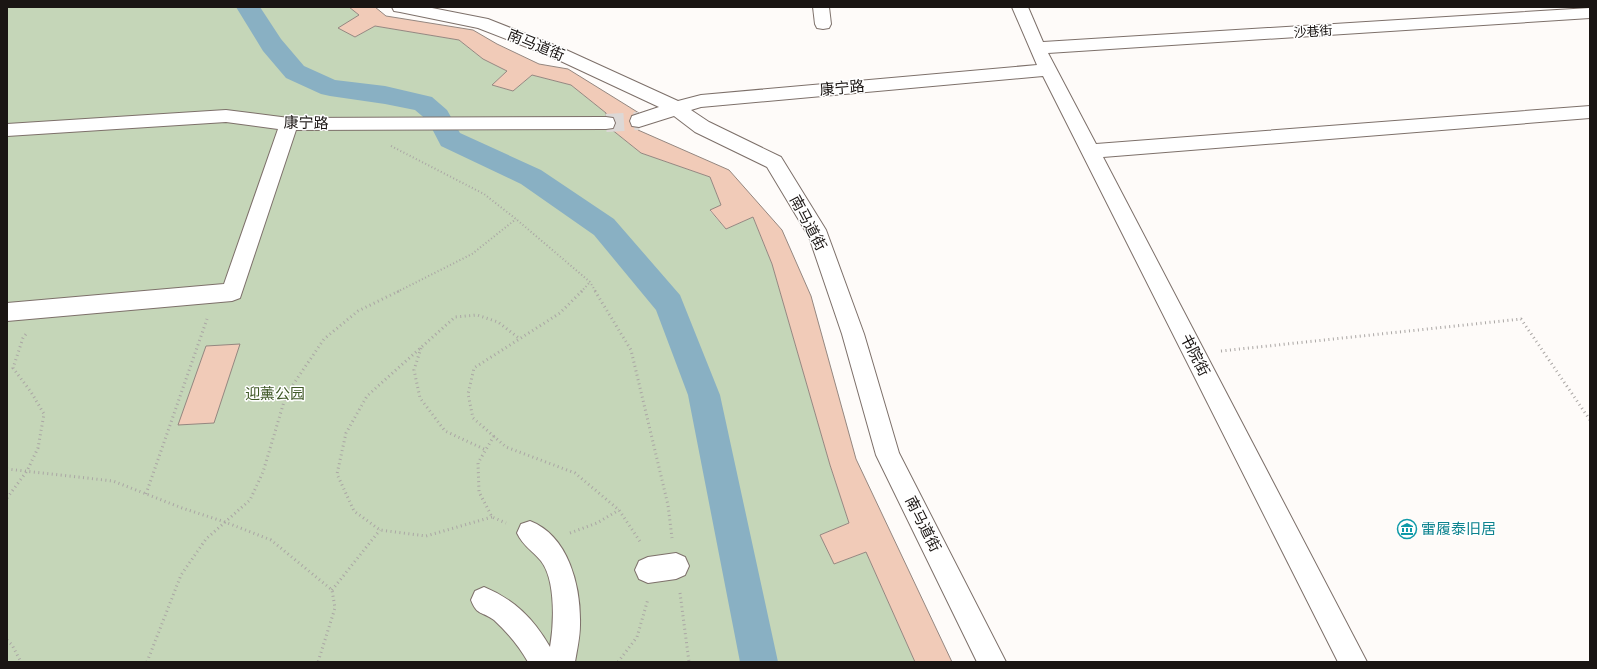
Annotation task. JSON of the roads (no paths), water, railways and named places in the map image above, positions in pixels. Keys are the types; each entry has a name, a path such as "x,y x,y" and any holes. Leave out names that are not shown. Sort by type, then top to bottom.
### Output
{"street":[{"path":"821,7 823,24"},
{"name":"书院街","path":"1020,7 1037,48 1353,662"},
{"path":"1409,7 1421,24"},
{"name":"南马道街","path":"406,8 482,23 558,53 676,108 702,126 774,162 819,236 853,334 888,455 992,662"},
{"name":"沙巷街","path":"1037,48 1590,13"},
{"name":"康宁路","path":"639,122 676,108 701,101 1049,70"},
{"path":"1091,151 1590,112"},
{"name":"康宁路","path":"7,130 226,116 289,124 606,123"},
{"path":"7,312 232,292 289,124"},
{"path":"530,533 552,554 564,585 567,626 561,662"},
{"path":"648,570 676,566"},
{"path":"484,600 502,610 529,637 543,662"}],"waterway":[{"path":"248,7 272,45 295,72 330,88 385,95 423,103 438,116 450,139 531,177 604,227 669,304 704,395 759,662"}],"tunnel":[{"path":"606,123 639,121"}],"place":[{"name":"雷履泰旧居","path":"1407,529"}],"park label":[{"name":"迎薰公园","path":"275,394"}]}
